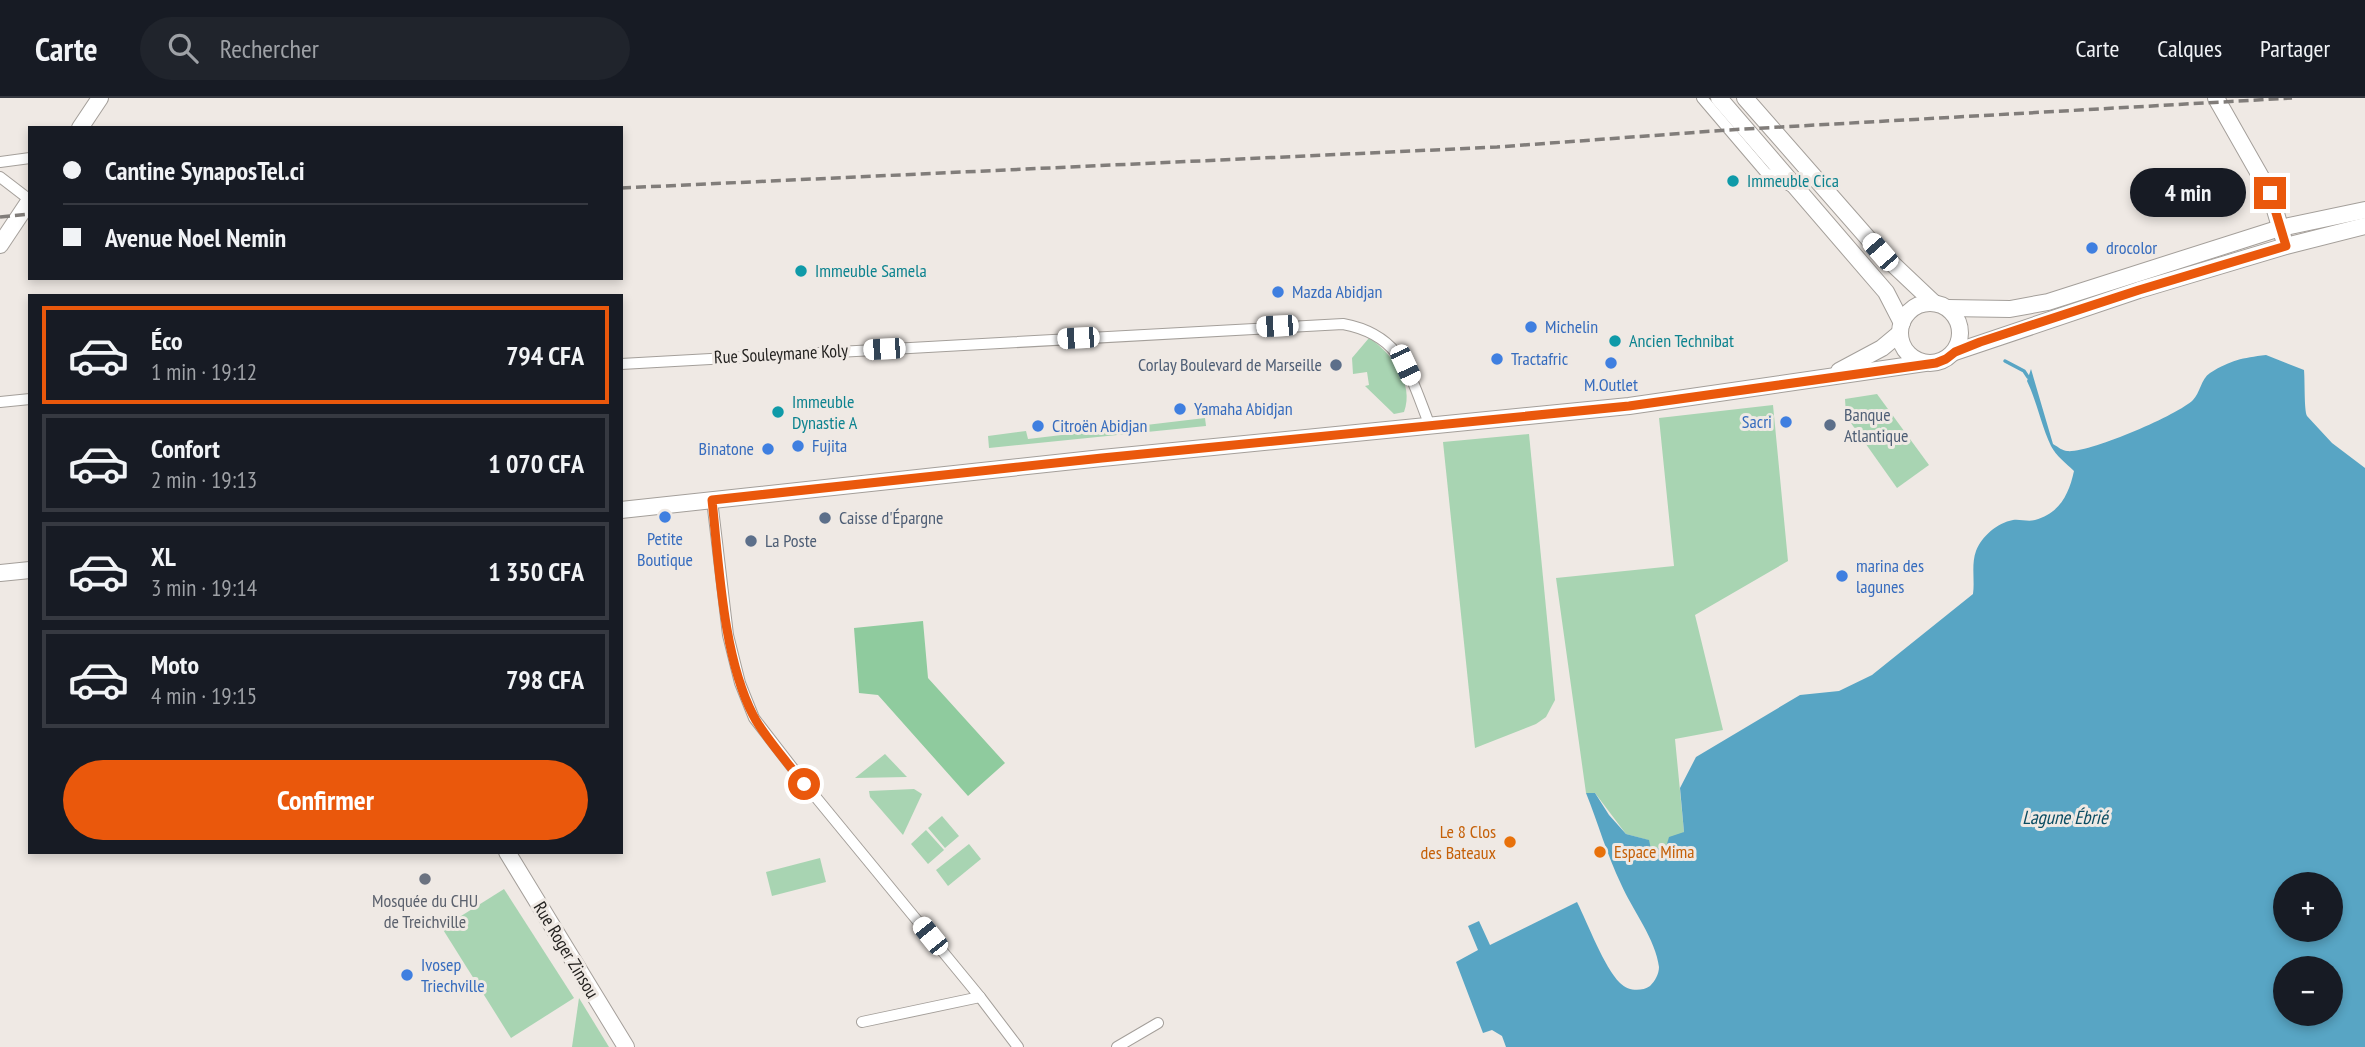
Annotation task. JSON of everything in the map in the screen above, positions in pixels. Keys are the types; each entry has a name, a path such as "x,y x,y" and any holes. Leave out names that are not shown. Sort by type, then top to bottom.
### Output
{"main road":[{"path":"81,126 100,98"},
{"path":"1719,98 1886,292 1901,328 1901,341 1910,355 1925,363"},
{"path":"1745,98 1880,252 1960,323 1961,333 1955,352"},
{"path":"2216,98 2270,193 2286,246"},
{"path":"0,245 28,203"},
{"path":"1827,377 1871,355 1901,328 1907,314 1914,307 1924,303 2011,309 2048,302 2280,228 2365,210"},
{"path":"623,510 1102,458 1629,406 1941,362 1955,352 2139,290 2286,246 2365,226"},
{"path":"0,573 28,570"},
{"name":"Rue Roger Zinsou","path":"508,854 626,1047"}],"street":[{"path":"1702,98 1766,173 1799,190"},
{"path":"0,162 28,158"},
{"path":"0,177 28,198"},
{"name":"Rue Souleymane Koly","path":"623,364 1343,324 1368,330 1396,351 1430,426"},
{"path":"0,402 28,399"},
{"path":"712,500 733,661 754,718 804,784 1018,1047"},
{"path":"862,1022 980,997"},
{"path":"1117,1047 1132,1044 1158,1023"}],"green space":[{"path":"1369,338 1393,360 1404,380 1407,401 1404,412 1394,414 1365,386 1369,385 1367,372 1353,374 1352,358"},
{"path":"1877,394 1929,465 1897,488 1846,416 1845,399"},
{"path":"1773,405 1788,561 1695,615 1723,730 1675,739 1684,832 1666,847 1651,849 1648,840 1626,834 1595,793 1586,793 1556,578 1674,566 1659,418"},
{"path":"1205,418 1206,426 989,448 988,436 1026,431 1028,439"},
{"path":"1529,434 1555,700 1546,717 1536,724 1475,748 1443,442"},
{"path":"923,621 928,678 1005,763 968,796 878,695 859,693 854,628"},
{"path":"885,754 907,777 855,778"},
{"path":"914,789 922,794 903,835 870,797 869,791"},
{"path":"942,816 959,836 945,848 928,828"},
{"path":"926,830 944,850 928,864 911,844"},
{"path":"969,844 981,859 948,886 936,870"},
{"path":"820,858 826,882 772,896 766,872"},
{"path":"504,889 574,998 511,1038 442,928"},
{"path":"579,998 609,1047 572,1047"}],"water":[{"name":"Lagune Ébrié","path":"2266,355 2304,370 2307,416 2332,443 2365,468 2365,1047 1506,1047 1502,1036 1492,1030 1483,1033 1456,962 1478,950 1468,926 1479,921 1490,945 1577,902 1602,956 1623,986 1635,990 1643,989 1655,980 1659,967 1653,946 1616,873 1586,793 1595,793 1609,815 1626,834 1649,840 1651,849 1666,847 1669,837 1684,832 1680,788 1696,757 1800,695 1839,691 1872,675 1973,594 1976,551 1991,531 2007,522 2032,521 2044,517 2062,502 2074,471 2051,446 2027,381 2031,369 2053,444 2067,451 2112,440 2170,415 2193,400 2210,373 2243,359"}],"waterway":[{"path":"2005,361 2024,371 2028,377"}],"railway":[{"path":"623,188 1497,147 1728,130 2292,98"},
{"path":"0,217 28,214"}],"place":[{"name":"Immeuble Cica","path":"1733,181"},
{"name":"drocolor","path":"2092,248"},
{"name":"Immeuble Samela","path":"801,271"},
{"name":"Mazda Abidjan","path":"1278,292"},
{"name":"Michelin","path":"1531,327"},
{"name":"Ancien Technibat","path":"1615,341"},
{"name":"Tractafric","path":"1497,359"},
{"name":"M.Outlet","path":"1611,363"},
{"name":"Corlay Boulevard de Marseille","path":"1336,365"},
{"name":"Yamaha Abidjan","path":"1180,409"},
{"name":"Immeuble Dynastie A","path":"778,412"},
{"name":"Sacri","path":"1786,422"},
{"name":"Banque Atlantique","path":"1830,425"},
{"name":"Citroën Abidjan","path":"1038,426"},
{"name":"Fujita","path":"798,446"},
{"name":"Binatone","path":"768,449"},
{"name":"Petite Boutique","path":"665,517"},
{"name":"Caisse d'Épargne","path":"825,518"},
{"name":"La Poste","path":"751,541"},
{"name":"marina des lagunes","path":"1842,576"},
{"name":"Le 8 Clos des Bateaux","path":"1510,842"},
{"name":"Espace Mima","path":"1600,852"},
{"name":"Mosquée du CHU de Treichville","path":"425,879"},
{"name":"Ivosep Triechville","path":"407,975"}],"route":[{"path":"804,784 754,718 740,683 728,635 712,500 1629,406 1936,363 1980,342 2286,246 2270,193"}]}
